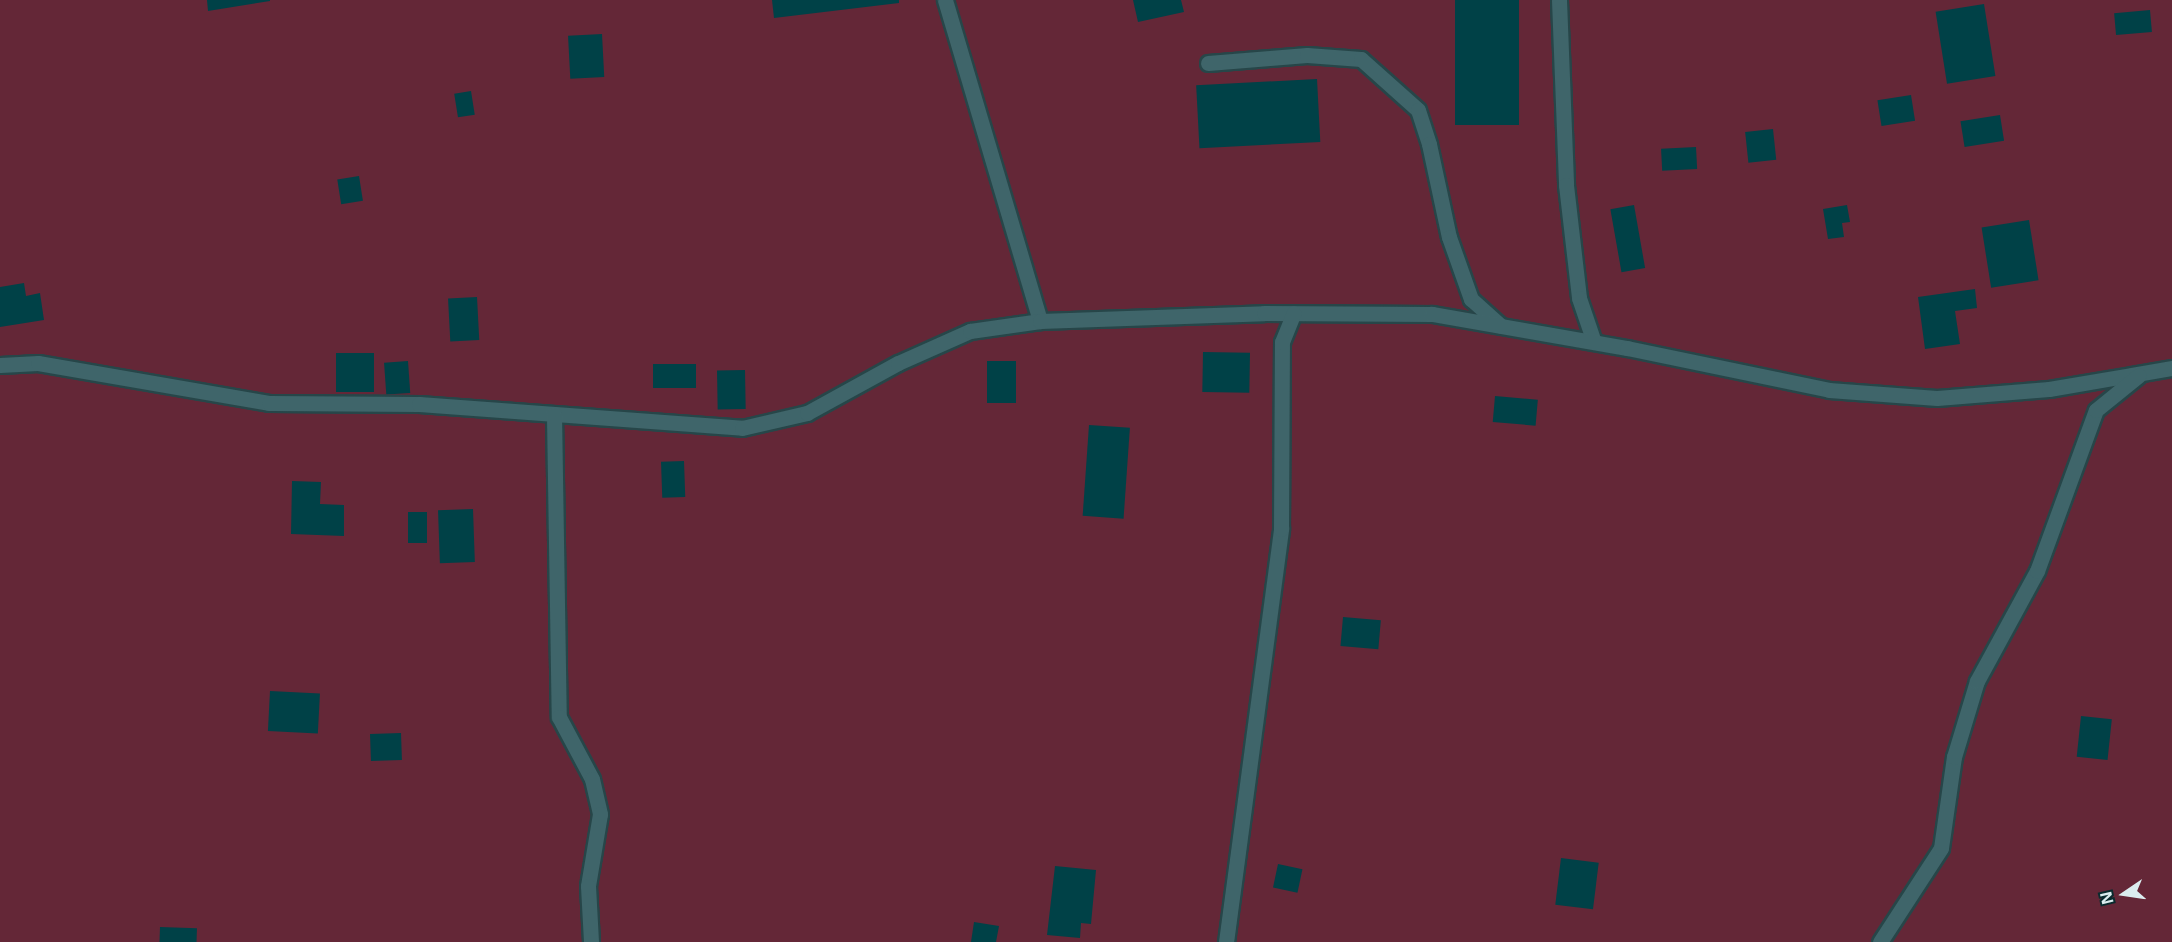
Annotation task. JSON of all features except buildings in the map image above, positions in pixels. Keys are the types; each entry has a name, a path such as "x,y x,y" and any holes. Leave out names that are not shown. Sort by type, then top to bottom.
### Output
{"street":[{"path":"945,0 1040,321"},
{"path":"1559,0 1566,185 1579,298 1594,342"},
{"path":"1208,63 1307,55 1361,58 1418,110 1449,237 1471,299 1501,326"},
{"path":"1226,942 1281,529 1282,342 1294,313"},
{"path":"0,365 38,363 269,403 419,404 742,428 807,413 898,363 970,331 1040,321 1294,313 1432,314 1594,342 1829,390 1937,398 2049,389 2172,368"},
{"path":"1880,942 1941,848 1953,757 1977,681 2037,571 2096,410 2141,373"},
{"path":"554,414 559,717 592,779 600,814 588,886 591,942"}],"shaded area":[{"path":"0,0 2172,0 2172,942 0,942"}]}
